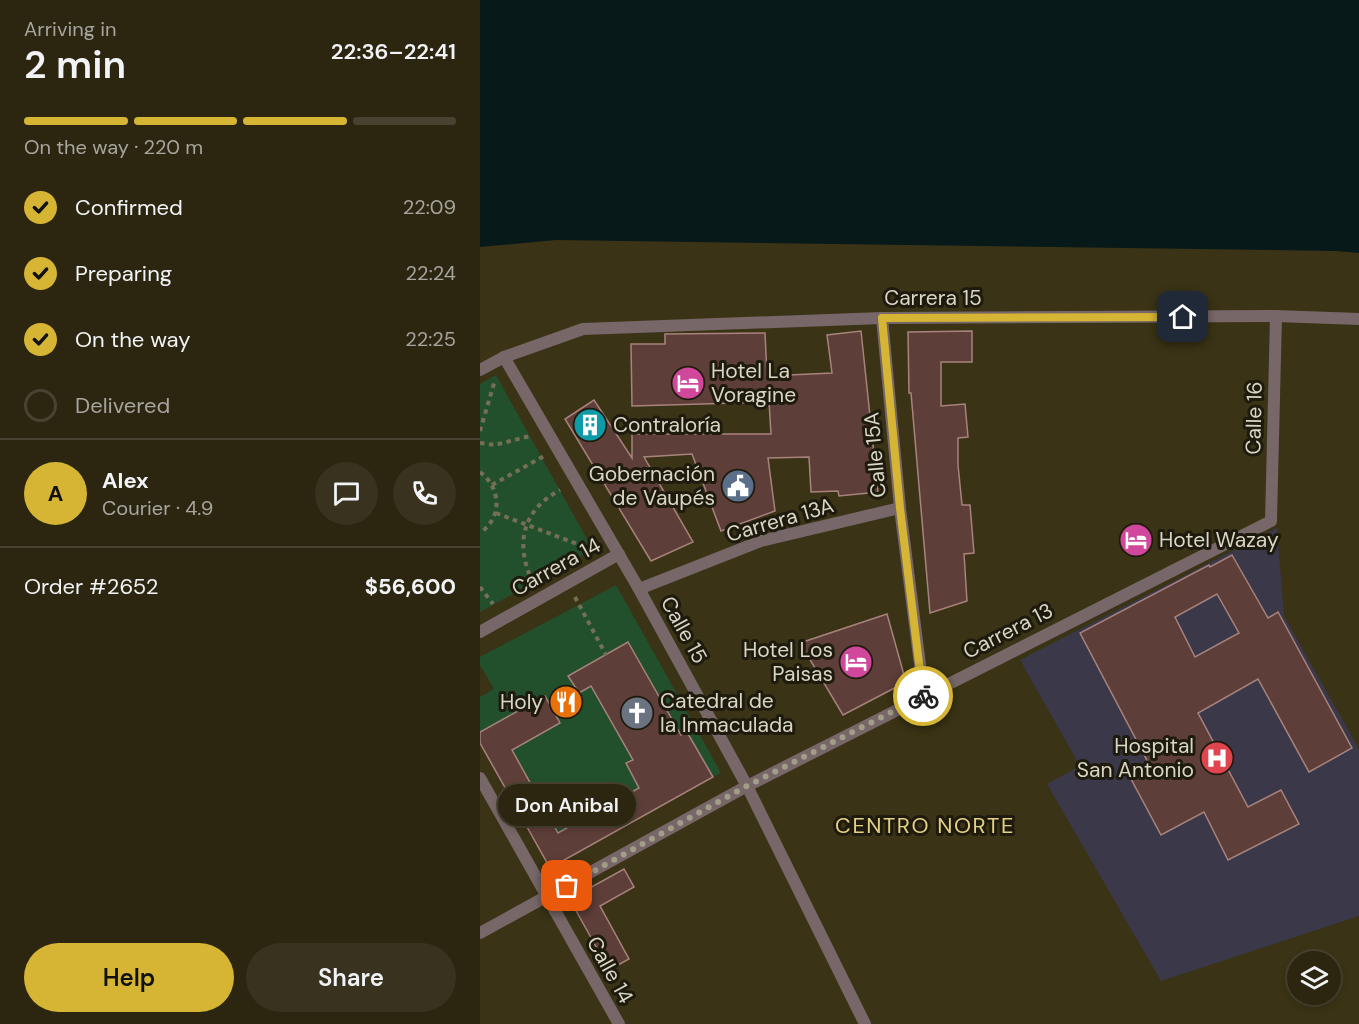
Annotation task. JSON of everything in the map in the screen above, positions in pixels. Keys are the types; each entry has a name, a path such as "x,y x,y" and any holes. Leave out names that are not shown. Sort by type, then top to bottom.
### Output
{"street":[{"name":"Carrera 15","path":"480,370 504,357 583,329 882,318 1276,316 1359,319"},
{"name":"Calle 16","path":"1271,521 1276,316"},
{"name":"Calle 15A","path":"882,318 900,508 924,696"},
{"name":"Calle 15","path":"504,357 639,589 747,786 866,1024"},
{"name":"Carrera 13A","path":"639,589 760,541 900,508"},
{"name":"Carrera 13","path":"480,933 747,786 1271,521"},
{"name":"Carrera 14","path":"480,632 619,554"},
{"name":"Calle 14","path":"480,778 619,1024"}],"path":[{"path":"480,431 496,375"},
{"path":"480,443 495,445 530,436"},
{"path":"492,484 557,448"},
{"path":"480,472 492,484 496,494 496,513 492,522 480,533"},
{"path":"533,583 523,556 526,524 544,498 560,490"},
{"path":"496,513 593,550"},
{"path":"567,583 606,655"},
{"path":"480,586 493,604"}],"shaded area":[{"path":"480,0 1359,0 1359,253 556,240 480,247"},
{"name":"Hospital San Antonio","path":"1277,528 1284,616 1359,749 1359,916 1161,981 1047,784 1080,766 1020,660"}],"green space":[{"path":"496,375 593,550 480,612 480,384"},
{"path":"616,585 721,773 713,777 687,732 681,735 628,643 569,676 578,693 591,686 633,760 626,764 639,788 558,833 512,750 560,722 545,696 480,732 480,697 494,689 480,665 480,657"}],"building":[{"path":"861,331 878,492 839,496 838,491 811,492 809,457 768,458 775,511 721,531 692,454 644,457 693,542 651,561 565,419 594,400 632,458 632,434 771,434 769,402 632,406 631,344 665,344 665,334 765,333 767,376 832,373 827,335"},
{"path":"972,331 972,362 941,362 941,406 965,404 968,437 958,438 958,465 962,505 970,505 974,553 964,554 967,601 930,613 911,393 909,393 908,332"},
{"path":"1232,555 1268,618 1278,612 1352,748 1309,772 1258,679 1198,713 1248,807 1281,790 1299,824 1228,860 1204,812 1161,835 1131,779 1151,768 1080,633 1209,565 1210,567","holes":["1217,594 1239,633 1195,657 1175,617"]},
{"name":"Hotel Los Paisas","path":"887,614 906,682 843,715 800,643"},
{"path":"628,642 681,735 687,732 713,777 550,868 480,743 480,732 545,696 560,723 512,750 558,833 639,788 626,763 633,760 591,686 579,693 568,676"},
{"path":"624,869 634,887 600,906 629,959 609,970 574,907 577,895"}],"way so far":[{"path":"567,886 747,786 923,696"}],"place":[{"name":"Hotel La Voragine","path":"688,383"},
{"name":"Contraloría","path":"590,425"},
{"name":"Gobernación de Vaupés","path":"738,486"},
{"name":"Hotel Wazay","path":"1136,540"},
{"name":"Hotel Los Paisas","path":"856,662"},
{"name":"Holy","path":"566,702"},
{"name":"Catedral de la Inmaculada","path":"637,713"},
{"name":"Hospital San Antonio","path":"1217,758"},
{"name":"Don Anibal","path":"567,886"}],"district":[{"name":"CENTRO NORTE","path":"925,825"}],"route":[{"path":"923,696 900,508 882,318 1183,317"}]}
